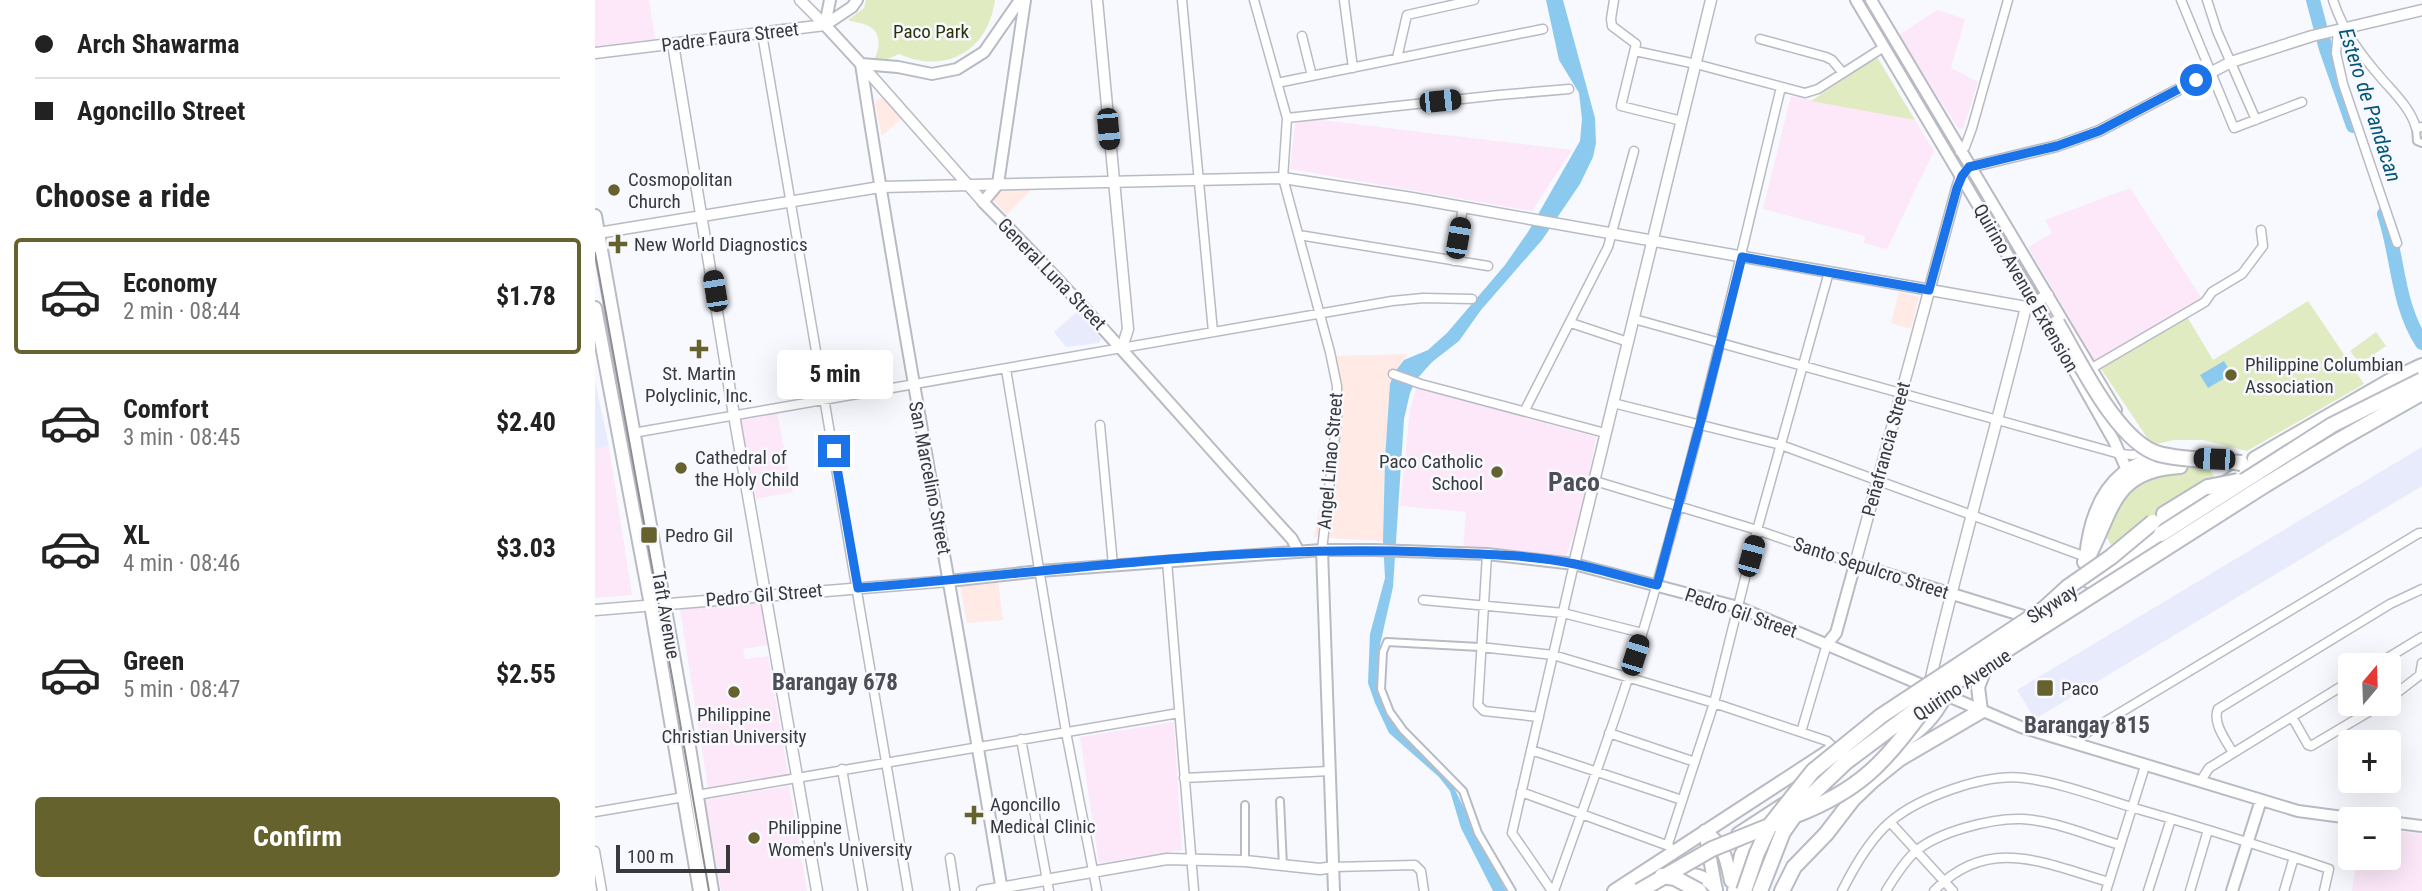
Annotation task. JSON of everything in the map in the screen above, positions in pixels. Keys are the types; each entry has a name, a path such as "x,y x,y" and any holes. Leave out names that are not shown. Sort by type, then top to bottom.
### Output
{"highway":[{"path":"2057,323 2119,425 2136,443 2147,450 2168,456 2241,463"},
{"path":"2086,559 2099,537 2111,505 2129,475 2166,467 2213,467 2255,459 2390,381 2422,366"},
{"path":"2045,608 2068,587 2159,518 2208,487 2258,474 2389,398 2422,373"},
{"name":"Skyway","path":"1744,891 1770,825 1813,771 1881,716 2332,425 2422,380"},
{"name":"Skyway","path":"1760,891 1783,832 1804,803 1846,762 1935,694 2265,485 2422,393"},
{"path":"1782,891 1794,867 1826,834 1853,799 1874,763 1933,717 1935,694"},
{"path":"1639,891 1732,839 1826,804 1852,789 1890,753 1935,694"},
{"path":"1853,799 1899,759 1981,711"},
{"path":"1627,891 1643,881 1661,876 1675,878 1699,891"},
{"path":"1652,891 1678,891"}],"main road":[{"path":"825,25 830,0"},
{"name":"Padre Faura Street","path":"825,25 852,7 857,0"},
{"path":"862,64 898,67 932,74 957,69 984,52 1020,0"},
{"path":"983,202 997,184 1025,0"},
{"name":"Quirino Avenue Extension","path":"1856,0 1962,176 2031,305 2114,440 2129,475"},
{"name":"Quirino Avenue Extension","path":"1871,0 2133,438 2148,456"},
{"name":"General Luna Street","path":"825,25 862,64"},
{"name":"San Marcelino Street","path":"862,64 912,384 979,746 1002,889"},
{"name":"General Luna Street","path":"983,202 1122,348 1219,460 1295,542 1299,552"},
{"name":"Taft Avenue","path":"595,216 633,433 657,604 690,796 712,891"},
{"name":"Taft Avenue","path":"595,308 657,604"},
{"name":"Quirino Avenue","path":"1652,891 1859,757 2027,617 2075,582 2236,482 2262,460 2391,387 2422,373"},
{"name":"Quirino Avenue","path":"1614,891 1671,848 1705,831 1833,748 1985,669 2246,502 2422,398"},
{"path":"2129,475 2148,456 2182,454 2233,464 2262,460"},
{"path":"2199,457 2223,468 2236,482 2246,502"},
{"path":"2067,617 2083,597 2236,482"},
{"name":"Pedro Gil Street","path":"949,581 1039,571 1322,550 1487,554 1574,564 1738,607 1935,694 2021,727 2264,801 2318,815 2338,817"},
{"name":"Angel Linao Street","path":"1322,550 1334,891"},
{"name":"Quirino Avenue","path":"2075,582 2086,559"},
{"name":"Santo Sepulcro Street","path":"1855,564 2027,617"},
{"name":"Peñafrancia Street","path":"1826,644 1836,633 1855,564"},
{"path":"1981,711 1978,687 1985,669"},
{"name":"Taft Avenue","path":"690,796 700,891"},
{"path":"2239,891 2264,801"},
{"path":"1733,891 1737,867 1747,843 1754,831 1773,811"},
{"path":"2401,823 2422,826"},
{"path":"1705,831 1721,845 1733,891"},
{"path":"1705,831 1716,890"},
{"path":"2232,891 2251,844"},
{"path":"1674,876 1684,873 1701,876 1716,890"}],"street":[{"name":"General Luna Street","path":"800,0 825,25"},
{"path":"1097,0 1128,329 1122,348"},
{"path":"1182,0 1213,332"},
{"name":"Angel Linao Street","path":"1254,0 1287,118 1283,178 1337,386 1337,418 1322,550"},
{"path":"1344,0 1353,68"},
{"path":"1397,58 1407,15 1474,0"},
{"path":"1614,0 1612,26 1636,47 1805,93 1811,92 1884,47"},
{"path":"1553,891 1512,833 1605,433 1711,0"},
{"path":"1960,152 1972,128 2008,0"},
{"path":"2181,0 2232,127 2235,129 2302,102"},
{"path":"2207,0 2256,120"},
{"path":"2333,0 2339,30 2336,53 2343,85 2396,243"},
{"path":"1969,167 2057,146 2099,131 2231,62 2314,35 2422,10"},
{"name":"Padre Faura Street","path":"595,53 825,25"},
{"path":"1277,83 1543,29"},
{"path":"2339,30 2399,98 2419,127 2417,141 2422,143"},
{"path":"762,34 908,891"},
{"path":"1302,36 1312,76"},
{"path":"1760,39 1826,57 1843,73"},
{"path":"673,44 817,891"},
{"path":"1636,47 1621,106 1682,121"},
{"name":"General Luna Street","path":"862,64 983,202"},
{"path":"1553,891 1609,733 1657,585 1742,257 1781,87"},
{"path":"1287,118 1569,89"},
{"path":"1525,410 1608,247 1634,151"},
{"name":"Peñafrancia Street","path":"1855,564 1929,290 1962,176 1969,167"},
{"path":"598,233 880,187 1283,178 1929,290 2031,305 2048,295"},
{"path":"1454,261 1462,207"},
{"path":"2092,368 2205,302 2212,292 2242,274 2263,246 2261,230"},
{"path":"1299,235 1487,266"},
{"path":"1521,792 1671,848 1682,800 1714,702 1757,530 1829,272"},
{"path":"633,433 1392,300 1472,299"},
{"path":"1935,694 1949,594 2031,305"},
{"path":"1634,319 2120,454 2148,456"},
{"path":"1571,323 1628,342"},
{"path":"1006,369 1066,732 1097,891"},
{"path":"1393,374 1421,384 1605,433"},
{"path":"1613,404 1781,445 2086,559"},
{"path":"1100,425 1113,565"},
{"name":"Santo Sepulcro Street","path":"1595,481 1757,530 1855,564"},
{"path":"2078,745 2084,735 2422,533"},
{"path":"1487,554 1480,647 1479,709 1539,717"},
{"path":"1167,561 1194,891"},
{"name":"Pedro Gil Street","path":"595,610 949,581"},
{"path":"2233,753 2221,732 2216,716 2218,709 2390,604 2422,589"},
{"path":"1423,600 1563,613 1642,634"},
{"path":"2396,653 2422,636"},
{"path":"1512,891 1478,833 1463,791 1403,730 1390,712 1381,689 1383,652 1387,642 1480,647 1553,655 1714,702 1827,741 1833,748"},
{"name":"Peñafrancia Street","path":"1801,732 1826,644"},
{"path":"2401,692 2420,675 2422,663"},
{"path":"2200,782 2209,768 2338,689"},
{"path":"595,812 1179,713"},
{"path":"2293,717 2311,746 2362,716"},
{"path":"1609,733 1695,762"},
{"path":"1021,739 1049,891"},
{"path":"1531,750 1682,800"},
{"path":"2106,891 2145,766"},
{"path":"842,769 863,891"},
{"path":"1185,778 1330,771"},
{"path":"1842,891 1873,841 1890,822 1937,795 1958,787 1985,780 2021,777 2132,807 2329,869 2324,891"},
{"path":"1280,801 1283,866"},
{"path":"1245,805 1245,861"},
{"path":"1886,891 1893,878 1916,851 1977,824 2023,819 2120,845"},
{"path":"2148,891 2171,819"},
{"path":"1890,822 1953,891"},
{"path":"2190,891 2208,830"},
{"path":"595,851 602,891"},
{"path":"1934,891 1944,881 1988,858 2010,856 2031,859 2109,881"},
{"path":"950,858 955,891"},
{"path":"982,891 1167,859 1191,858 1320,869 1415,865 1422,871 1424,891"},
{"path":"2284,891 2294,858"}],"shaded area":[{"path":"595,0 649,0 655,39 595,46"},
{"path":"1937,10 1965,19 1951,68 1978,82 1963,129 1958,128 1899,35"},
{"path":"1791,96 1915,120 1934,151 1887,249 1864,243 1865,236 1763,209"},
{"path":"880,98 902,118 882,136 875,105"},
{"path":"1312,119 1572,150 1532,211 1290,169 1295,124"},
{"path":"2130,188 2203,300 2095,361 2028,247 2052,233 2045,220"},
{"path":"1003,190 1031,190 1007,215 992,199"},
{"path":"1899,292 1919,297 1911,329 1891,323"},
{"path":"1077,312 1101,338 1099,343 1066,347 1054,332"},
{"path":"1408,354 1394,373 1385,459 1383,541 1314,537 1334,414 1333,356"},
{"path":"595,380 609,447 595,449"},
{"name":"Paco Catholic School","path":"1416,388 1596,437 1583,508 1566,556 1463,549 1466,512 1400,506 1410,410"},
{"path":"777,413 793,492 756,499 740,420"},
{"path":"609,447 632,595 595,598 595,449"},
{"path":"2422,447 2422,486 2035,719 2017,690"},
{"path":"998,581 1003,620 967,623 960,586"},
{"name":"Philippine Christian University","path":"763,600 768,645 743,649 745,659 768,656 788,773 708,788 680,609"},
{"path":"1174,722 1182,850 1099,863 1080,737"},
{"name":"Philippine Women's University","path":"789,786 807,891 721,891 709,819 706,819 703,800"},
{"path":"2401,831 2422,834 2422,891 2352,891 2355,870 2401,870"}],"green space":[{"name":"Paco Park","path":"866,0 995,0 984,33 962,54 933,62 899,54 875,65 872,63 879,41 875,31 864,24 848,20 864,8"},
{"path":"1877,57 1915,120 1811,101"},
{"name":"Philippine Columbian Association","path":"2308,301 2364,384 2247,451 2203,440 2174,440 2152,445 2099,366 2186,315 2213,360"},
{"path":"2376,332 2386,346 2360,364 2350,351"},
{"path":"2166,465 2209,468 2216,480 2111,545 2105,534 2122,495"}],"water":[{"path":"1546,0 1563,0 1595,118 1596,143 1593,157 1580,184 1542,240 1481,310 1459,341 1432,362 1416,380 1410,393 1404,419 1393,587 1380,645 1378,679 1388,710 1453,786 1506,891 1493,891 1461,828 1450,791 1439,777 1389,733 1368,683 1370,634 1385,578 1385,459 1390,384 1394,373 1404,360 1428,350 1447,333 1505,265 1528,232 1580,141 1582,119 1579,93 1559,60"},
{"path":"2224,361 2232,374 2208,388 2200,375"}],"waterway":[{"name":"Estero de Pandacan","path":"2313,0 2326,49 2353,126"},
{"name":"Estero de Pandacan","path":"2384,214 2407,312 2422,343"}],"tram line":[{"path":"595,253 709,891"}],"place":[{"name":"Cosmopolitan Church","path":"614,190"},
{"name":"New World Diagnostics","path":"618,244"},
{"name":"St. Martin Polyclinic, Inc.","path":"699,349"},
{"name":"Philippine Columbian Association","path":"2231,375"},
{"name":"Cathedral of the Holy Child","path":"681,468"},
{"name":"Paco Catholic School","path":"1497,472"},
{"name":"Pedro Gil","path":"649,535"},
{"name":"Paco","path":"2045,688"},
{"name":"Philippine Christian University","path":"734,692"},
{"name":"Agoncillo Medical Clinic","path":"974,815"},
{"name":"Philippine Women's University","path":"754,838"}],"district":[{"name":"Paco","path":"1574,482"},
{"name":"Barangay 678","path":"835,682"},
{"name":"Barangay 815","path":"2087,725"}],"route":[{"path":"834,451 858,588 1173,560 1322,550 1487,554 1531,558 1574,564 1657,585 1742,257 1929,290 1957,188 1969,167 2057,146 2099,131 2196,80"}]}
